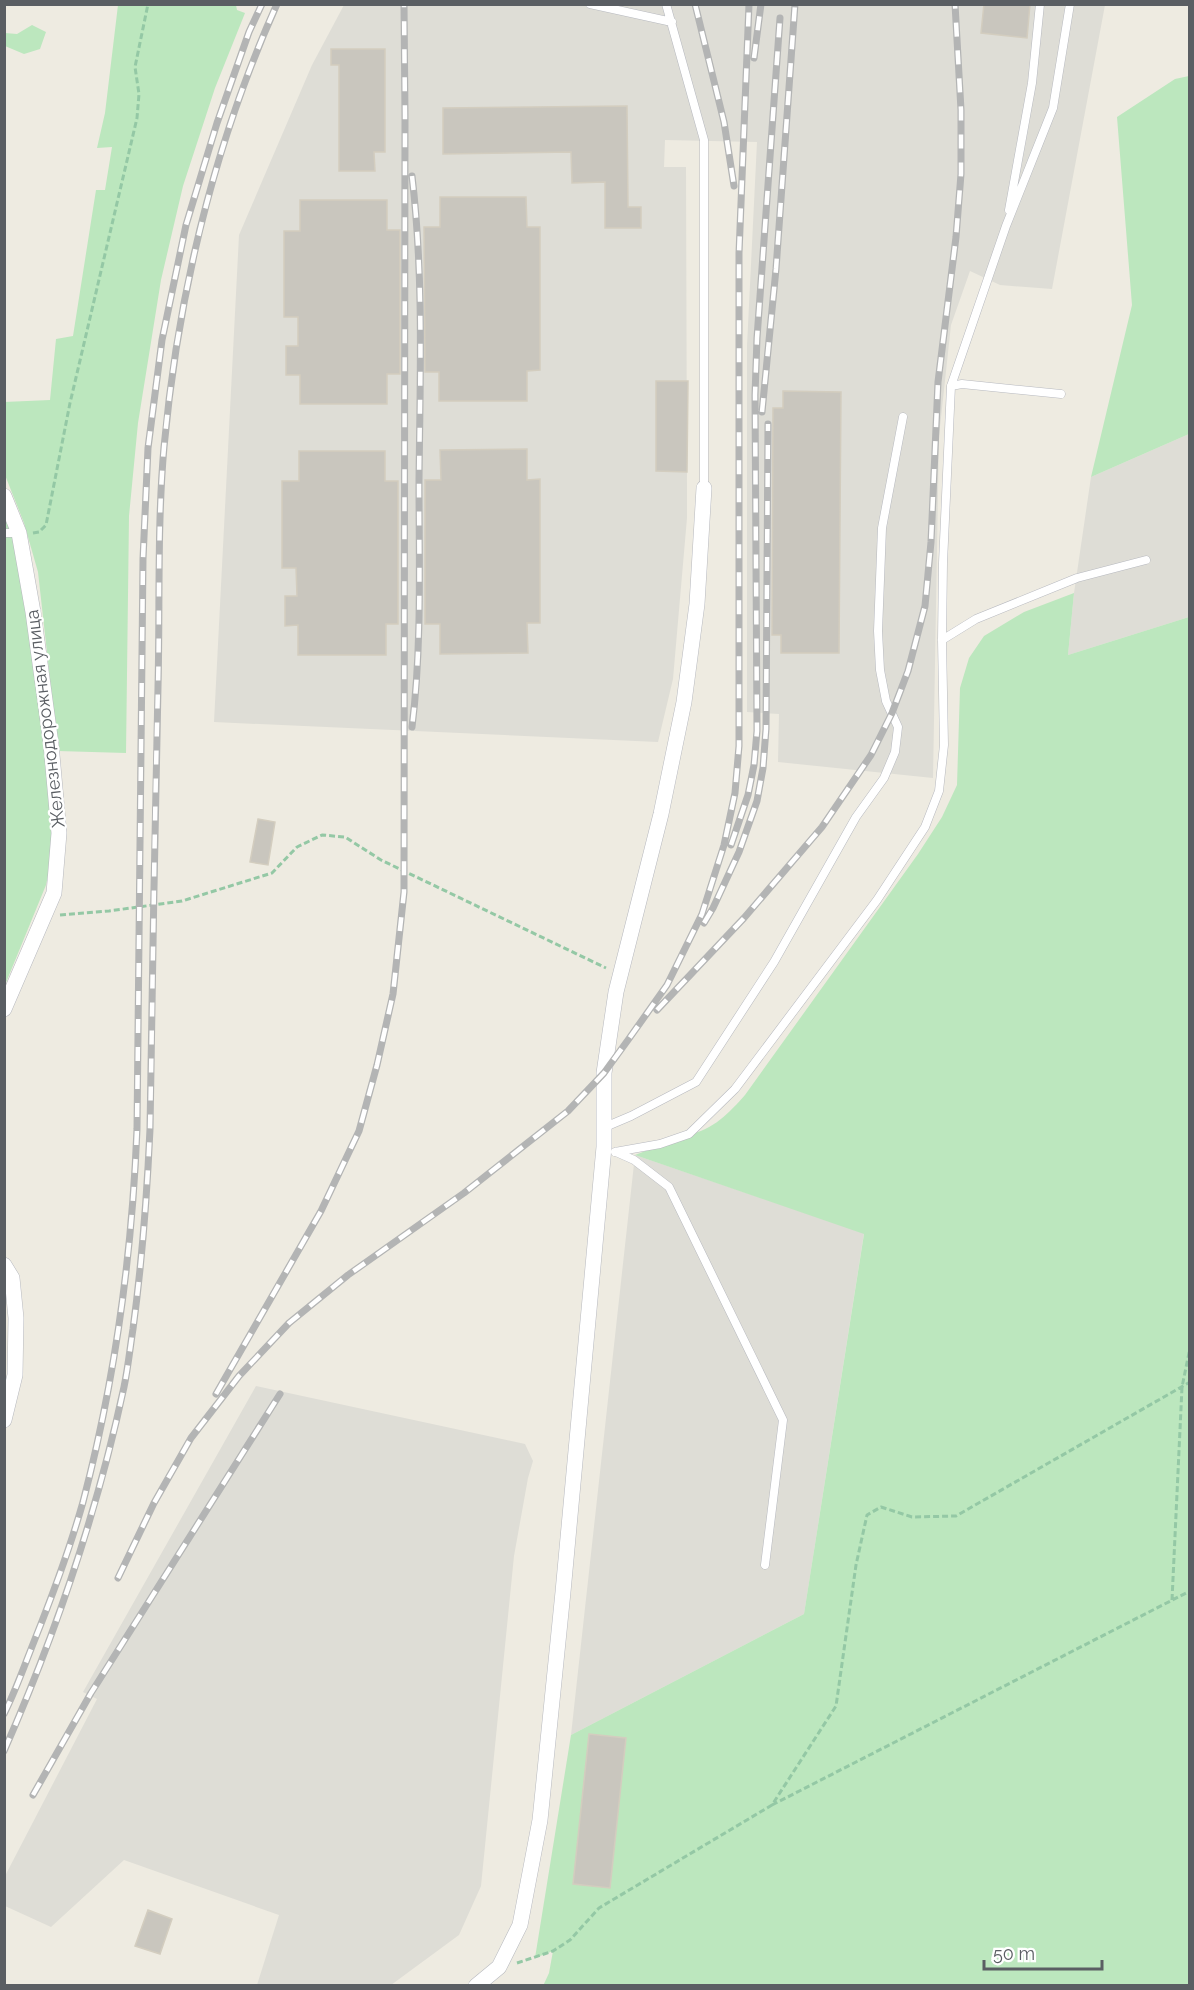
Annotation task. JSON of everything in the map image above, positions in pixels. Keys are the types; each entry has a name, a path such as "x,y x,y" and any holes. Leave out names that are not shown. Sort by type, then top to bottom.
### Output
{"street":[{"path":"477,1985 499,1967 520,1925 540,1820 609,1149 605,1127 604,1073 621,975 661,814 684,702 697,604 704,488"},
{"name":"Железнодорожная улица","path":"4,496 33,612 51,744 59,833 54,892 4,1009"},
{"path":"4,1265 12,1278 16,1318 15,1375 4,1420"}],"lane":[{"path":"590,4 672,22"},
{"path":"666,4 704,140 704,488"},
{"path":"1006,226 1032,83 1040,4"},
{"path":"609,1149 660,1144 689,1134 735,1089 877,900 925,827 939,791 944,745 943,563 951,386 1006,226 1053,108 1070,4"},
{"path":"951,386 962,384 1061,393"},
{"path":"605,1127 696,1082 774,962 856,818 884,778 896,752 898,727 886,701 880,670 878,631 882,528 903,417"},
{"path":"942,640 976,619 1077,578 1146,560"},
{"path":"609,1149 634,1160 669,1187 783,1420 765,1565"}],"path":[{"path":"12,533 39,532 46,525 70,403 137,118 139,94 135,67 148,4"},
{"path":"44,916 109,911 193,898 272,873 297,847 322,834 345,837 381,860 621,975"},
{"path":"1172,1600 1182,1387 1190,1348"},
{"path":"772,1805 836,1706 856,1565 867,1515 881,1507 912,1517 956,1516 1190,1382"},
{"path":"499,1967 536,1958 553,1951 570,1940 599,1908 772,1805 1190,1591"}],"shaded area":[{"path":"344,5 1105,5 1052,289 1000,285 970,271 951,325 939,436 933,778 778,762 779,714 747,712 747,346 757,142 665,140 664,167 686,167 687,518 673,679 658,742 214,722 239,235 312,65"},
{"path":"1189,434 1189,617 1068,655 1074,593 1091,477"},
{"path":"635,1155 864,1233 804,1614 571,1735"},
{"path":"256,1386 525,1444 533,1461 514,1556 481,1886 459,1935 391,1985 257,1985 279,1915 124,1860 51,1927 5,1906 5,1876 97,1699 83,1692"}],"green space":[{"path":"118,5 236,5 237,10 245,13 215,88 183,186 161,280 138,423 129,516 126,753 58,751 38,572 24,523 5,475 4,402 50,400 56,339 73,336 96,190 105,190 112,147 97,148 105,113"},
{"path":"32,25 46,32 40,49 24,54 5,46 5,33 17,34"},
{"path":"1189,76 1189,434 1091,477 1132,305 1117,117 1175,79"},
{"path":"5,505 15,531 39,684 54,828 53,851 46,885 5,985"},
{"path":"1074,593 1068,655 1189,617 1189,1985 543,1986 549,1973 553,1951 535,1958 571,1735 804,1614 864,1234 635,1155 713,1125 745,1095 918,854 942,817 957,785 960,688 969,658 984,636 1024,612"}],"building":[{"path":"984,4 1030,4 1027,38 981,33"},
{"path":"331,49 385,49 385,152 374,152 375,171 339,171 339,65 331,65"},
{"path":"627,106 628,207 641,207 641,228 605,228 605,182 572,183 571,152 443,154 443,108"},
{"path":"440,197 526,197 527,227 540,227 540,370 527,371 527,401 439,401 439,372 425,372 424,227 440,227"},
{"path":"300,200 387,200 387,230 400,230 400,374 387,374 387,404 300,404 300,375 286,375 286,346 298,346 298,317 284,317 284,231 300,231"},
{"path":"656,381 688,381 687,472 656,471"},
{"path":"783,391 841,392 839,653 781,653 781,635 772,635 773,408 783,408"},
{"path":"527,449 527,480 540,479 540,623 527,623 528,653 440,654 440,624 425,624 425,480 441,480 440,450"},
{"path":"299,451 385,451 385,481 398,481 398,624 386,624 386,655 298,655 298,625 285,626 285,596 297,596 296,568 282,568 282,481 299,481"},
{"path":"258,819 275,822 268,865 250,862"},
{"path":"589,1734 626,1738 610,1888 573,1884"},
{"path":"148,1910 172,1919 160,1954 135,1946"}],"railway":[{"path":"4,1714 55,1588 73,1536 94,1456 113,1364 131,1223 137,1129 143,559 148,448 162,340 186,225 217,123 249,32 262,4"},
{"path":"4,1751 58,1617 88,1526 113,1434 128,1365 142,1254 150,1129 160,537 164,447 170,390 189,277 217,166 235,111 277,4"},
{"path":"216,1394 321,1211 359,1131 393,994 404,892 404,4"},
{"path":"695,4 724,122 734,186"},
{"path":"118,1578 154,1503 191,1438 239,1376 289,1323 348,1275 464,1193 568,1111 604,1073 667,985 702,914 724,845 735,793 739,746 739,253 749,4"},
{"path":"754,58 761,4"},
{"path":"762,412 776,269 795,4"},
{"path":"657,1010 744,918 822,827 871,755 892,713 908,671 925,606 931,542 938,382 956,237 961,174 961,110 955,4"},
{"path":"731,845 748,795 757,731 755,395 780,18"},
{"path":"412,176 420,290 419,635 412,727"},
{"path":"704,923 739,852 757,801 763,768 766,729 768,424"},
{"path":"33,1795 91,1693 280,1394"}]}
